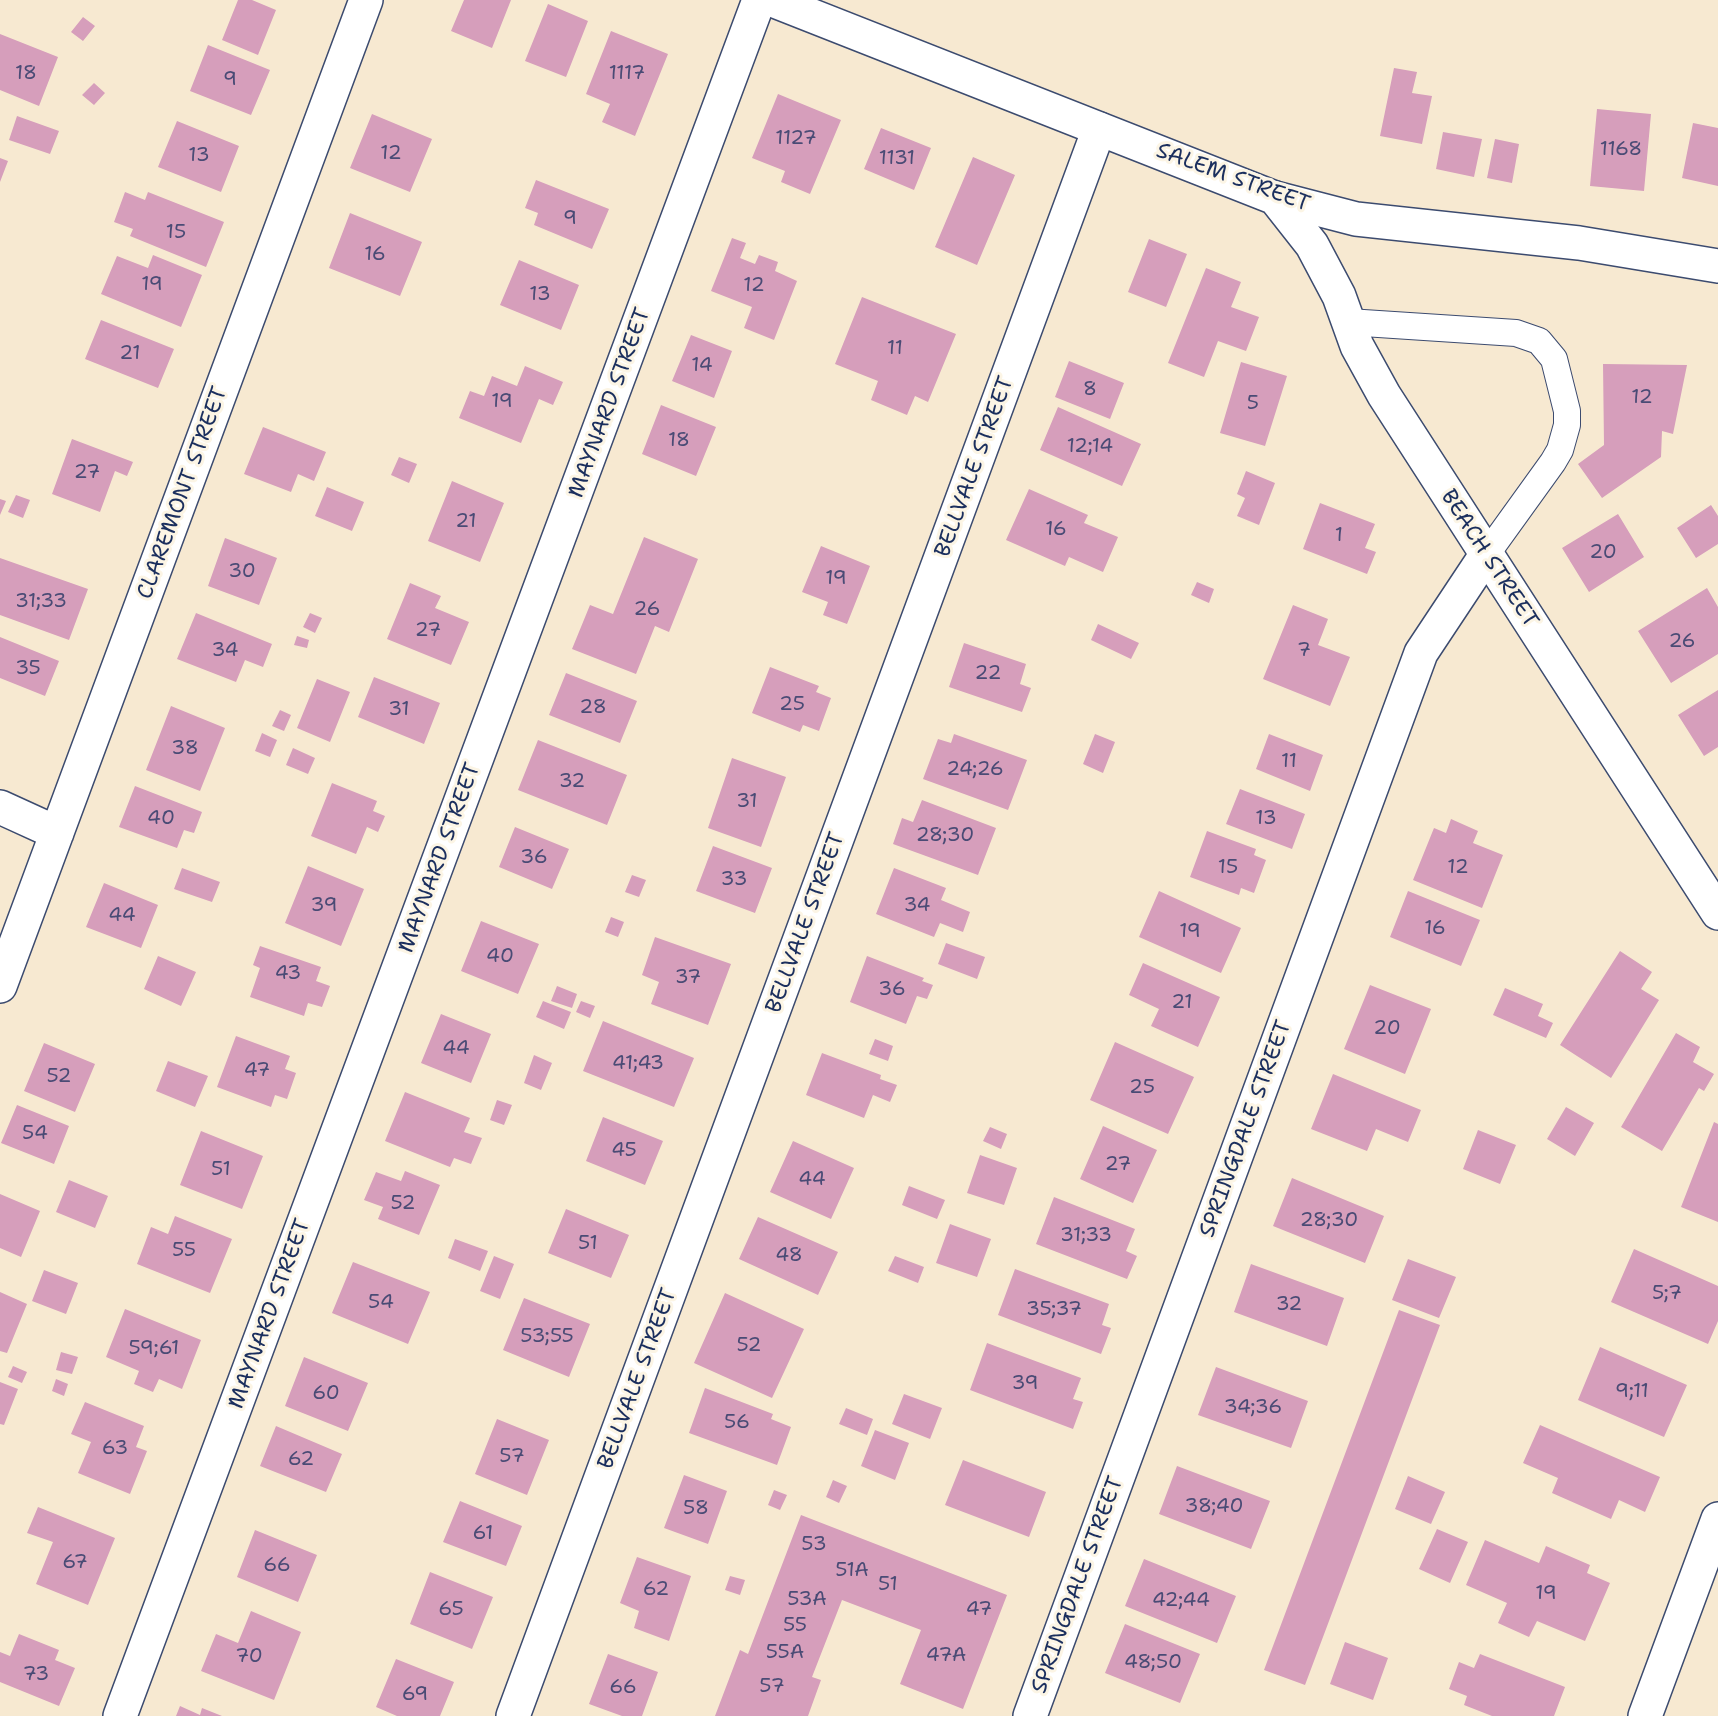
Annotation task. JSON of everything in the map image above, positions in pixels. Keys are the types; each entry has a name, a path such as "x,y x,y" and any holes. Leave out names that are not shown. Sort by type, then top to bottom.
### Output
{"street":[{"name":"CLAREMONT STREET","path":"0,986 366,0"},
{"name":"MAYNARD STREET","path":"120,1716 759,0"},
{"name":"SALEM STREET","path":"772,0 1275,198 1356,219 1579,243 1718,266"},
{"name":"BELLVALE STREET","path":"513,1716 1099,129"},
{"name":"BEACH STREET","path":"1275,198 1312,245 1339,296 1357,346 1384,395 1718,913"},
{"name":"SPRINGDALE STREET","path":"1030,1716 1421,653 1486,555"},
{"path":"0,807 57,833"},
{"path":"1645,1716 1718,1519"}],"lane":[{"path":"1348,322 1516,333 1539,341 1550,352 1556,366 1567,411 1564,438 1553,462 1486,555"}],"building":[{"path":"238,0 252,0 276,10 258,55 222,40"},
{"path":"464,0 511,0 492,48 451,31"},
{"path":"548,4 588,21 566,77 525,61"},
{"path":"83,17 95,26 83,41 71,32"},
{"path":"611,31 668,54 635,136 602,122 610,104 586,94"},
{"path":"0,34 58,57 39,106 0,90"},
{"path":"208,45 270,70 251,115 190,91"},
{"path":"1394,68 1417,72 1412,93 1432,96 1422,144 1380,136"},
{"path":"94,83 105,93 94,105 82,95"},
{"path":"778,94 841,120 810,194 781,182 785,171 752,158"},
{"path":"1597,109 1651,114 1644,191 1590,186"},
{"path":"372,114 432,139 410,192 350,168"},
{"path":"17,116 59,131 50,154 9,140"},
{"path":"177,121 239,146 221,192 158,167"},
{"path":"1693,123 1718,128 1718,186 1682,178"},
{"path":"881,128 931,148 914,190 864,169"},
{"path":"1443,132 1482,139 1474,177 1436,169"},
{"path":"1495,139 1519,144 1512,183 1487,178"},
{"path":"973,157 1015,175 977,265 935,247"},
{"path":"0,158 8,161 0,182"},
{"path":"536,180 609,209 592,249 534,225 538,213 525,208"},
{"path":"125,192 145,200 148,192 224,222 206,267 130,236 133,229 114,222"},
{"path":"350,213 422,242 400,296 329,268"},
{"path":"732,238 746,243 740,258 755,264 759,255 778,262 775,271 797,281 774,340 744,328 752,307 711,291"},
{"path":"1149,239 1187,254 1166,307 1128,292"},
{"path":"153,255 202,275 181,327 101,294 117,256 148,268"},
{"path":"519,260 579,285 561,330 500,305"},
{"path":"1206,268 1241,282 1231,307 1259,317 1246,351 1218,341 1204,377 1168,363"},
{"path":"862,297 956,334 928,402 915,396 907,415 871,400 878,381 835,364"},
{"path":"101,320 174,349 158,388 85,359"},
{"path":"691,335 732,351 714,398 672,381"},
{"path":"1069,361 1124,383 1110,419 1055,397"},
{"path":"1241,362 1287,376 1265,446 1220,433"},
{"path":"1603,364 1687,365 1673,434 1662,431 1661,457 1602,498 1578,464 1604,445"},
{"path":"525,366 563,382 553,405 539,399 521,443 459,418 470,391 484,396 492,376 517,386"},
{"path":"661,405 716,427 696,476 642,454"},
{"path":"1058,407 1141,444 1122,486 1040,450"},
{"path":"263,427 326,452 314,481 298,474 291,492 244,474"},
{"path":"72,439 133,462 127,476 115,471 100,512 52,494"},
{"path":"399,457 417,464 409,483 391,475"},
{"path":"1246,471 1275,483 1259,525 1237,516 1245,498 1237,494"},
{"path":"452,481 504,503 480,562 428,541"},
{"path":"327,487 364,502 352,531 315,516"},
{"path":"1029,489 1088,515 1084,523 1118,537 1103,572 1069,557 1065,566 1006,540"},
{"path":"16,495 30,500 23,518 8,512"},
{"path":"0,499 6,501 0,515"},
{"path":"1320,503 1375,524 1365,548 1376,552 1367,574 1303,549"},
{"path":"1711,505 1718,516 1718,544 1696,558 1677,528"},
{"path":"1618,514 1644,557 1589,592 1562,548"},
{"path":"644,537 698,559 669,632 655,626 636,674 572,649 590,605 613,614"},
{"path":"225,538 277,558 259,605 208,586"},
{"path":"821,546 870,566 847,624 823,615 828,602 802,592"},
{"path":"0,558 88,589 69,640 0,615"},
{"path":"1197,582 1214,589 1209,603 1191,595"},
{"path":"410,583 441,596 435,608 469,622 451,665 387,639"},
{"path":"1707,588 1718,607 1718,654 1671,683 1638,631"},
{"path":"1293,605 1328,619 1318,645 1350,657 1330,706 1263,679"},
{"path":"196,613 272,644 263,667 245,660 236,682 177,659"},
{"path":"310,613 322,618 315,633 303,627"},
{"path":"1098,624 1139,643 1131,659 1091,640"},
{"path":"297,636 309,640 307,648 294,645"},
{"path":"0,637 59,661 45,696 0,678"},
{"path":"964,643 1026,664 1020,684 1031,688 1022,712 949,687"},
{"path":"770,667 819,686 816,692 831,698 819,731 803,725 800,732 752,713"},
{"path":"566,673 637,701 620,743 549,715"},
{"path":"374,677 440,703 424,744 358,717"},
{"path":"317,679 350,692 330,742 297,728"},
{"path":"1718,690 1718,747 1704,756 1678,715"},
{"path":"171,706 225,728 200,791 146,770"},
{"path":"280,710 291,715 284,731 272,726"},
{"path":"262,733 277,740 270,757 255,751"},
{"path":"954,734 1027,760 1008,810 923,779 938,739 951,743"},
{"path":"1095,734 1115,742 1103,773 1083,764"},
{"path":"1269,734 1323,755 1310,791 1256,769"},
{"path":"538,740 627,775 607,825 518,790"},
{"path":"293,748 315,758 308,774 286,765"},
{"path":"732,758 786,777 761,847 708,828"},
{"path":"332,783 377,801 373,811 385,816 378,832 367,827 356,854 311,836"},
{"path":"135,786 202,812 194,833 184,830 177,848 119,827"},
{"path":"1240,789 1305,814 1292,849 1226,824"},
{"path":"922,800 996,828 978,875 893,844 902,818 913,822"},
{"path":"1451,819 1478,831 1473,843 1503,855 1482,908 1413,880 1434,828 1446,833"},
{"path":"515,827 569,849 552,889 499,867"},
{"path":"1207,831 1256,849 1254,855 1266,860 1254,893 1241,888 1239,895 1190,877"},
{"path":"713,846 772,868 755,913 696,891"},
{"path":"308,866 364,889 341,946 285,923"},
{"path":"182,868 220,882 212,902 174,889"},
{"path":"894,868 946,888 941,900 970,912 963,932 940,923 934,937 876,914"},
{"path":"632,875 646,880 639,897 625,892"},
{"path":"104,883 158,905 141,948 86,927"},
{"path":"1159,891 1241,928 1221,973 1139,937"},
{"path":"1408,891 1480,920 1461,966 1390,937"},
{"path":"611,917 624,922 618,937 605,932"},
{"path":"481,921 539,944 518,994 461,971"},
{"path":"655,937 731,964 708,1025 651,1004 659,982 642,975"},
{"path":"946,943 985,957 977,979 938,964"},
{"path":"260,946 321,967 316,981 330,986 322,1007 308,1003 304,1016 250,997 260,968 253,965"},
{"path":"1620,951 1652,972 1641,989 1659,1000 1611,1078 1560,1045"},
{"path":"158,956 196,972 181,1006 144,989"},
{"path":"867,956 924,978 922,981 933,985 927,999 917,996 906,1024 850,1002"},
{"path":"1143,963 1220,997 1198,1047 1151,1026 1159,1009 1129,995"},
{"path":"1370,985 1431,1009 1405,1074 1344,1049"},
{"path":"557,986 577,994 572,1008 551,1001"},
{"path":"1505,988 1543,1004 1538,1016 1553,1023 1546,1038 1493,1015"},
{"path":"543,1001 571,1012 564,1029 536,1017"},
{"path":"581,1001 595,1006 590,1018 576,1012"},
{"path":"441,1014 491,1034 471,1083 421,1063"},
{"path":"603,1021 694,1058 674,1107 583,1071"},
{"path":"1676,1033 1700,1047 1693,1062 1714,1074 1704,1091 1699,1088 1662,1151 1621,1127"},
{"path":"236,1036 290,1056 285,1069 296,1073 287,1099 275,1095 271,1107 217,1087"},
{"path":"875,1039 893,1046 888,1061 869,1054"},
{"path":"1115,1042 1194,1077 1168,1134 1090,1100"},
{"path":"44,1043 95,1064 75,1112 24,1091"},
{"path":"822,1053 881,1075 880,1079 897,1085 890,1102 873,1095 864,1118 806,1095"},
{"path":"534,1055 552,1063 541,1090 524,1083"},
{"path":"168,1061 208,1076 195,1107 156,1091"},
{"path":"1333,1074 1421,1110 1408,1142 1376,1129 1367,1151 1311,1129"},
{"path":"405,1092 470,1118 464,1132 482,1138 471,1164 454,1158 450,1167 385,1141"},
{"path":"497,1100 512,1105 504,1125 490,1120"},
{"path":"17,1105 69,1126 54,1164 1,1143"},
{"path":"1566,1107 1594,1123 1575,1156 1547,1139"},
{"path":"603,1117 663,1141 645,1185 586,1161"},
{"path":"1714,1122 1718,1124 1718,1222 1681,1207"},
{"path":"1103,1126 1157,1150 1133,1203 1080,1179"},
{"path":"990,1127 1007,1134 1001,1149 983,1141"},
{"path":"1478,1130 1516,1145 1500,1184 1463,1169"},
{"path":"201,1131 263,1156 242,1209 180,1185"},
{"path":"793,1141 854,1168 831,1219 770,1192"},
{"path":"980,1155 1017,1168 1004,1205 967,1193"},
{"path":"405,1171 440,1185 419,1235 378,1219 383,1207 364,1200 376,1172 401,1181"},
{"path":"1292,1178 1384,1216 1365,1263 1273,1226"},
{"path":"69,1180 108,1196 95,1228 56,1212"},
{"path":"909,1186 945,1200 937,1219 902,1205"},
{"path":"0,1194 40,1211 21,1257 0,1248"},
{"path":"1054,1197 1135,1229 1126,1251 1137,1256 1127,1279 1036,1244"},
{"path":"566,1209 629,1235 611,1278 548,1253"},
{"path":"175,1216 232,1239 210,1293 137,1264 151,1227 168,1234"},
{"path":"758,1217 838,1252 818,1295 739,1259"},
{"path":"950,1224 991,1239 977,1277 936,1263"},
{"path":"455,1239 488,1251 480,1271 448,1258"},
{"path":"1634,1249 1718,1286 1718,1321 1708,1344 1611,1302"},
{"path":"494,1256 514,1264 500,1299 480,1291"},
{"path":"895,1256 924,1267 918,1283 888,1271"},
{"path":"1408,1259 1456,1277 1439,1318 1392,1300"},
{"path":"353,1262 430,1292 408,1344 332,1313"},
{"path":"1251,1264 1344,1298 1327,1346 1234,1312"},
{"path":"1015,1269 1109,1304 1102,1325 1111,1328 1101,1354 998,1315"},
{"path":"44,1270 78,1283 66,1314 32,1301"},
{"path":"0,1292 27,1304 7,1353 0,1351"},
{"path":"725,1293 804,1329 772,1398 694,1363"},
{"path":"524,1298 590,1324 569,1377 503,1350"},
{"path":"125,1309 201,1340 182,1389 159,1379 153,1392 134,1384 139,1371 106,1357"},
{"path":"1399,1310 1440,1325 1305,1685 1264,1670"},
{"path":"987,1343 1081,1378 1073,1399 1083,1402 1073,1429 970,1390"},
{"path":"1600,1347 1687,1385 1664,1437 1578,1400"},
{"path":"61,1352 78,1357 72,1374 56,1370"},
{"path":"304,1357 368,1383 348,1431 285,1406"},
{"path":"13,1366 27,1372 22,1383 8,1377"},
{"path":"1216,1367 1308,1401 1291,1448 1198,1415"},
{"path":"56,1379 68,1384 64,1396 52,1391"},
{"path":"0,1382 18,1389 4,1425 0,1424"},
{"path":"705,1388 773,1414 771,1419 791,1427 777,1465 689,1433"},
{"path":"904,1394 942,1408 930,1439 892,1424"},
{"path":"85,1402 144,1426 136,1447 147,1451 130,1494 78,1473 91,1442 71,1434"},
{"path":"846,1408 873,1419 867,1435 839,1424"},
{"path":"497,1419 549,1440 527,1495 475,1474"},
{"path":"1540,1425 1660,1477 1645,1512 1619,1500 1611,1519 1552,1493 1558,1478 1523,1463"},
{"path":"276,1426 342,1454 326,1492 260,1466"},
{"path":"875,1430 909,1443 895,1480 861,1466"},
{"path":"963,1460 1046,1492 1029,1537 945,1505"},
{"path":"1177,1466 1270,1501 1251,1549 1159,1514"},
{"path":"684,1475 727,1491 708,1544 664,1528"},
{"path":"1408,1476 1445,1492 1431,1524 1395,1509"},
{"path":"833,1480 847,1486 839,1503 826,1497"},
{"path":"774,1490 787,1495 780,1510 768,1505"},
{"path":"460,1501 522,1526 506,1566 443,1542"},
{"path":"38,1507 115,1538 88,1605 36,1584 53,1542 27,1533"},
{"path":"801,1515 1007,1595 963,1709 900,1684 921,1630 842,1600 812,1677 821,1680 808,1716 715,1716 740,1650 748,1654"},
{"path":"1437,1529 1468,1542 1450,1583 1419,1569"},
{"path":"255,1530 317,1555 298,1602 237,1577"},
{"path":"1485,1540 1539,1563 1546,1546 1590,1565 1587,1573 1610,1583 1585,1641 1537,1621 1529,1637 1498,1623 1507,1603 1466,1585"},
{"path":"637,1557 691,1576 669,1641 634,1628 639,1611 620,1603"},
{"path":"1144,1559 1236,1596 1217,1643 1125,1606"},
{"path":"430,1572 493,1597 472,1649 410,1624"},
{"path":"730,1576 745,1580 740,1595 725,1590"},
{"path":"251,1611 301,1632 274,1700 201,1671 216,1634 238,1643"},
{"path":"1125,1624 1200,1654 1180,1703 1105,1673"},
{"path":"19,1634 59,1650 55,1660 75,1668 59,1706 0,1682 0,1652 10,1656"},
{"path":"1345,1642 1388,1658 1373,1700 1330,1684"},
{"path":"608,1654 658,1672 642,1716 622,1716 589,1704"},
{"path":"1480,1654 1565,1687 1554,1716 1492,1716 1464,1705 1467,1696 1449,1689 1459,1662 1474,1668"},
{"path":"396,1659 454,1682 440,1716 397,1716 376,1707"},
{"path":"180,1706 200,1715 202,1708 222,1716 176,1716"}]}
